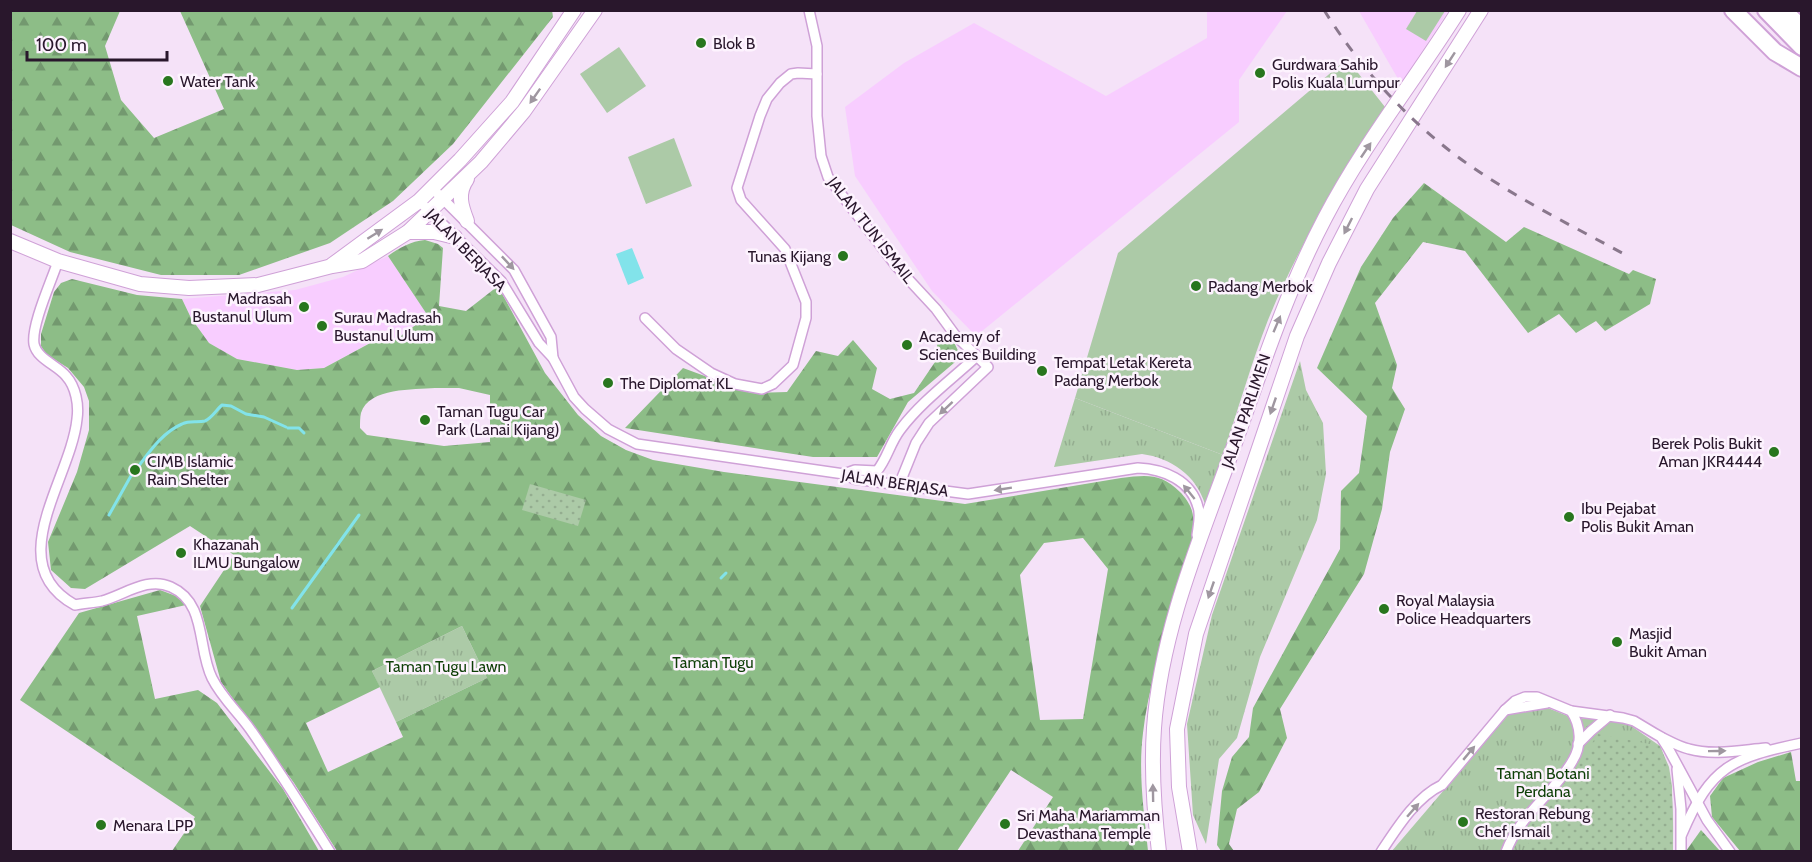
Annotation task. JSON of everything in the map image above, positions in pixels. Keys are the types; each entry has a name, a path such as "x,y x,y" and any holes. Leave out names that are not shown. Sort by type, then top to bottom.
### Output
{"highway":[{"path":"1766,10 1802,46"},
{"path":"1783,10 1802,28"},
{"path":"1737,11 1802,66"}],"street":[{"path":"332,266 419,201 432,188 512,102 574,10"},
{"path":"10,240 58,261 140,284 189,288 258,285 332,266 362,261 408,232 471,172 524,111 595,10"},
{"name":"JALAN TUN ISMAIL","path":"810,10 817,46 817,116 821,156 828,177 897,267 936,309 955,335 988,367 929,423 895,484"},
{"name":"JALAN PARLIMEN","path":"1159,852 1153,798 1154,727 1162,671 1190,567 1273,334 1325,217 1357,164 1459,10"},
{"name":"JALAN PARLIMEN","path":"1190,852 1179,787 1177,729 1196,634 1297,336 1329,263 1367,189 1481,10"},
{"path":"645,318 676,349 711,373 735,384 762,389 773,384 793,365 806,318 806,302 785,249 741,200 737,188 767,99 780,83 792,74 817,74"},
{"path":"467,221 460,201 462,186 471,172"},
{"name":"JALAN BERJASA","path":"432,188 514,270 551,337 553,358"},
{"name":"JALAN BERJASA","path":"419,201 501,281 539,343 553,358 567,385 585,409 608,429 637,444 844,474 854,479 968,494 1138,468 1161,471 1185,486 1193,495 1199,508 1198,528 1190,567"},
{"path":"408,232 434,232 455,237"},
{"path":"58,261 35,328 34,344 38,353 66,375 72,385 77,400 77,419 72,442 41,532 38,551 43,573 52,588 75,605 104,600 151,584 170,586 189,599 197,616 211,676 223,698 248,726 330,852"},
{"path":"972,383 977,356"},
{"path":"844,474 855,470 874,472 879,468 898,432 915,413 977,356"},
{"path":"886,458 887,476 895,484"},
{"path":"1381,852 1396,829 1429,791 1442,785 1505,710 1515,701 1525,697 1537,697 1571,711 1610,715 1634,721 1661,738 1691,750 1718,752 1802,743"},
{"path":"1506,852 1518,828 1573,760 1578,744 1579,726 1571,711"},
{"path":"1578,744 1590,730 1610,715"},
{"path":"1661,738 1707,820 1731,852"},
{"path":"1682,834 1696,801 1712,779 1723,770 1749,757 1786,746"},
{"path":"1676,764 1682,834 1681,852"},
{"path":"1185,822 1198,852"},
{"path":"1389,852 1396,829"}],"shaded area":[{"path":"1207,11 1287,11 1239,80 1239,122 976,336 932,291 855,176 845,107 904,63 974,23 1106,96 1207,38"},
{"path":"1359,11 1448,11 1401,84"},
{"name":"Madrasah Bustanul Ulum","path":"388,256 428,316 391,343 373,341 324,368 297,370 237,359 209,343 191,318 182,299 295,290 343,277"}],"green space":[{"path":"11,10 120,11 105,46 121,100 154,138 224,109 180,11 552,10 553,17 453,144 393,201 330,243 239,275 161,275 70,252 11,225"},
{"path":"1417,11 1445,11 1426,41 1406,29"},
{"path":"619,47 646,86 607,113 580,74"},
{"name":"Padang Merbok","path":"1347,59 1385,107 1322,210 1293,264 1268,320 1223,455 1075,398 1118,253"},
{"path":"674,138 692,186 646,204 628,157"},
{"path":"1424,183 1506,242 1524,227 1629,274 1633,270 1656,279 1650,304 1605,331 1596,321 1576,333 1559,314 1528,333 1465,251 1423,242 1375,303 1397,365 1392,388 1405,409 1390,452 1382,509 1364,574 1280,709 1287,738 1259,792 1237,809 1229,844 1234,851 1221,851 1217,845 1222,791 1232,757 1249,737 1253,708 1340,549 1341,491 1359,473 1367,416 1317,368 1361,267 1393,218"},
{"name":"Taman Tugu","path":"425,240 443,248 439,306 466,311 498,286 545,373 578,415 601,436 626,450 653,460 724,472 965,504 1130,477 1160,478 1173,486 1189,503 1194,521 1188,558 1156,668 1145,717 1141,778 1148,851 1018,851 1053,797 1011,770 957,851 337,851 294,783 221,682 200,606 234,555 190,526 85,589 71,588 51,570 48,542 77,472 89,430 89,401 84,387 68,368 46,354 41,346 41,334 54,292 61,283 72,279 137,295 182,299 191,318 209,343 237,359 297,370 324,368 374,341 391,343 428,316 388,256 405,245","holes":["459,388 490,395 490,442 444,446 367,435 360,428 361,413 373,398 404,390","1083,538 1108,569 1083,719 1040,720 1020,575 1044,543","462,626 487,678 396,722 403,737 328,772 306,723 380,687 372,671"]},
{"path":"952,338 961,357 908,402 877,457 813,457 625,428 683,368 751,393 787,392 816,351 838,356 853,340 877,368 872,389 890,399 914,393 935,362 938,339"},
{"path":"1300,361 1306,390 1323,423 1326,474 1317,520 1260,657 1237,738 1219,759 1206,844 1193,815 1187,724 1212,615"},
{"path":"1075,398 1223,455 1205,504 1189,476 1163,459 1153,456 1142,454 1054,467"},
{"path":"530,484 586,500 578,526 522,510"},
{"path":"160,590 176,596 186,605 137,616 155,699 198,690 217,703 283,789 319,851 172,851 195,817 20,700 79,613"},
{"name":"Taman Tugu Lawn","path":"462,626 487,678 396,722 372,671"},
{"name":"Taman Botani Perdana","path":"1548,708 1573,718 1609,719 1627,723 1660,746 1669,767 1672,786 1673,851 1391,852 1508,715"},
{"path":"1598,734 1660,746 1671,785 1673,851 1525,851 1534,831 1526,827 1572,773"},
{"path":"1791,752 1796,781 1801,781 1801,851 1740,851 1712,817 1710,796 1723,778 1758,762"},
{"path":"1701,830 1720,851 1686,851"}],"water":[{"path":"632,248 644,278 628,285 616,254"}],"waterway":[{"path":"109,515 132,474 132,468 138,467 152,448 175,427 188,422 205,421 222,405 231,406 246,414 264,417 286,427"},
{"path":"515,414 521,412"},
{"path":"514,426 519,423"},
{"path":"288,428 299,428 304,433"},
{"path":"292,608 359,515"},
{"path":"721,578 726,573"}],"railway":[{"path":"1324,10 1357,57 1394,100 1458,157 1551,215 1624,254"}],"place":[{"name":"Blok B","path":"701,43"},
{"name":"Gurdwara Sahib Polis Kuala Lumpur","path":"1260,73"},
{"name":"Water Tank","path":"168,81"},
{"name":"Tunas Kijang","path":"843,256"},
{"name":"Padang Merbok","path":"1196,286"},
{"name":"Madrasah Bustanul Ulum","path":"304,307"},
{"name":"Surau Madrasah Bustanul Ulum","path":"322,326"},
{"name":"Academy of Sciences Building","path":"907,345"},
{"name":"Tempat Letak Kereta Padang Merbok","path":"1042,371"},
{"name":"The Diplomat KL","path":"608,383"},
{"name":"Taman Tugu Car Park (Lanai Kijang)","path":"425,420"},
{"name":"Berek Polis Bukit Aman JKR4444","path":"1774,452"},
{"name":"CIMB Islamic Rain Shelter","path":"135,470"},
{"name":"Ibu Pejabat Polis Bukit Aman","path":"1569,517"},
{"name":"Khazanah ILMU Bungalow","path":"181,553"},
{"name":"Royal Malaysia Police Headquarters","path":"1384,609"},
{"name":"Masjid Bukit Aman","path":"1617,642"},
{"name":"Restoran Rebung Chef Ismail","path":"1463,822"},
{"name":"Sri Maha Mariamman Devasthana Temple","path":"1005,824"},
{"name":"Menara LPP","path":"101,825"}]}
